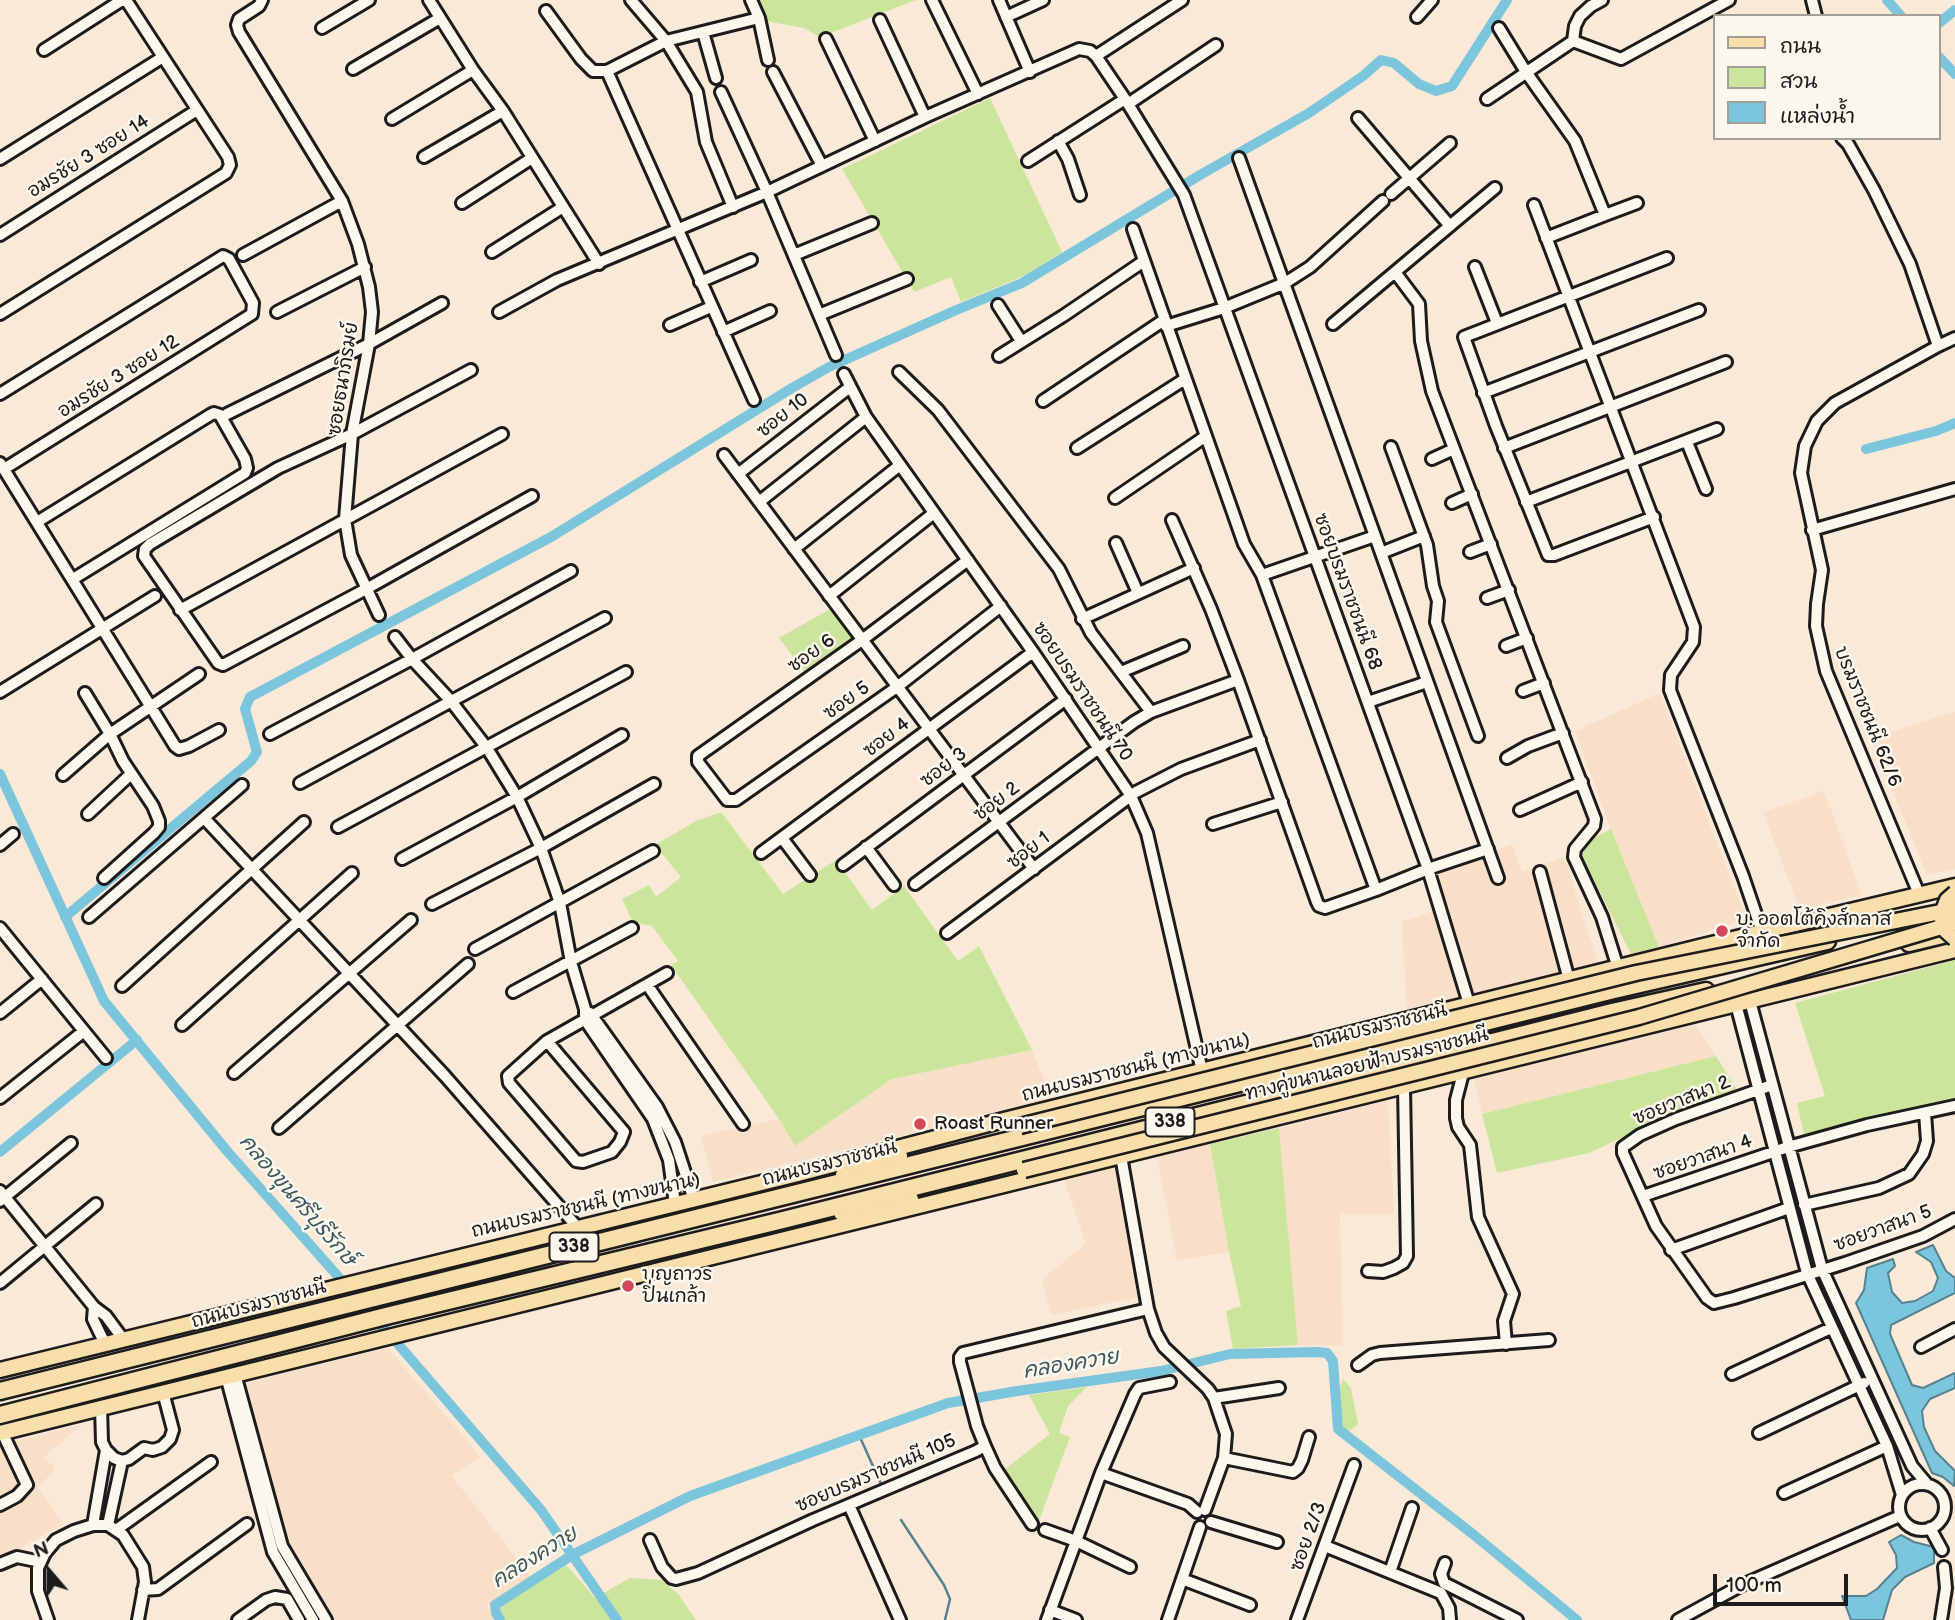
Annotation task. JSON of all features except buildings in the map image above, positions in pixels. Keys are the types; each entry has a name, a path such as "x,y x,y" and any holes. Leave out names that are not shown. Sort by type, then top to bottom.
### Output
{"highway":[{"name":"ถนนบรมราชชนนี","path":"0,1391 1614,990 1811,945 1955,908"},
{"name":"338","path":"0,1415 365,1321 783,1220 1612,1012 1955,932"}],"main road":[{"name":"ถนนบรมราชชนนี (ทางขนาน)","path":"0,1370 334,1286 694,1200 1469,1004 1955,886"},
{"path":"1955,893 1947,900 1941,916 1946,931 1955,939"},
{"name":"ทางคู่ขนานลอยฟ้าบรมราชชนนี","path":"782,1197 910,1152 1636,973 1955,908"},
{"name":"ทางคู่ขนานลอยฟ้าบรมราชชนนี","path":"783,1220 824,1216 905,1200 1639,1017 1955,923"},
{"name":"338","path":"1,1432 1955,950"},
{"path":"798,1174 830,1170 910,1152"},
{"path":"792,1236 905,1200"}],"street":[{"path":"0,314 226,173 230,165 228,157 124,0 44,50"},
{"name":"ซอยธนาภิรมย์","path":"262,0 260,6 239,19 239,32 342,201 365,267 372,312 369,344 352,434 345,519 351,555 379,615"},
{"path":"322,27 369,0"},
{"path":"429,0 473,70 503,111 599,264"},
{"path":"631,0 666,41 697,92 706,142 733,207"},
{"path":"751,0 759,18 768,60"},
{"path":"932,0 978,94"},
{"path":"999,0 1030,72"},
{"path":"1006,17 1043,0"},
{"path":"499,312 557,280 733,207 925,117 1079,50 1086,49 1096,56 1182,0"},
{"path":"1417,17 1432,0"},
{"path":"1573,41 1574,26 1589,3 1602,0"},
{"path":"1573,41 1621,59 1729,0"},
{"path":"546,12 593,71 607,71 666,41 759,18"},
{"path":"353,69 440,18"},
{"path":"880,20 925,117"},
{"path":"1499,28 1526,72 1575,141 1605,215"},
{"path":"703,32 716,78"},
{"path":"826,39 875,141"},
{"path":"1487,99 1573,41"},
{"path":"1028,161 1216,45"},
{"name":"ซอยบรมราชชนนี 68","path":"1096,56 1184,195 1428,869 1469,1004"},
{"path":"0,159 163,57"},
{"path":"392,118 473,70"},
{"path":"607,71 754,400"},
{"path":"773,72 822,166"},
{"path":"720,92 767,192 836,355"},
{"name":"อมรชัย 3 ซอย 14","path":"0,235 197,110"},
{"path":"424,157 503,111"},
{"path":"1358,118 1450,226"},
{"path":"1844,140 1874,190 1910,264 1938,346"},
{"path":"1058,141 1080,195"},
{"path":"1043,401 1165,323 1224,307 1285,283 1310,267 1450,143"},
{"path":"462,204 533,158"},
{"path":"1239,158 1498,878"},
{"path":"1334,324 1495,188"},
{"path":"243,255 342,201"},
{"path":"1545,238 1637,202"},
{"path":"1534,205 1694,627 1693,642 1671,675 1671,690 1762,932"},
{"path":"492,252 563,206"},
{"path":"794,255 872,223"},
{"path":"1133,229 1244,544 1262,575 1376,890"},
{"name":"อมรชัย 3 ซอย 12","path":"0,394 223,256 229,259 253,303 252,314 2,466"},
{"path":"1654,517 1548,555 1504,448 1464,337 1667,258"},
{"path":"700,282 751,260"},
{"path":"999,356 1144,261"},
{"path":"277,312 365,267"},
{"path":"1475,267 1497,323"},
{"path":"1395,272 1419,304 1420,341 1432,391 1595,819 1594,826 1575,849 1574,857 1602,916 1618,968"},
{"path":"819,315 907,279"},
{"path":"227,414 369,344 442,303"},
{"path":"998,305 1021,341"},
{"path":"670,325 711,307"},
{"path":"1483,393 1699,310"},
{"path":"723,332 770,311"},
{"name":"บรมราชชนนี 62/6","path":"1919,894 1826,671 1816,626 1822,562 1812,530 1801,473 1805,446 1817,421 1835,403 1955,338"},
{"path":"1504,448 1726,362"},
{"path":"471,370 352,434 278,468 147,547 144,556 218,663 223,665 532,496"},
{"path":"899,372 938,410 1059,569 1082,619 1151,712"},
{"name":"ซอยบรมราชชนนี 70","path":"844,374 866,417 1001,606 1131,796 1150,845 1202,1071"},
{"path":"1077,448 1185,379"},
{"name":"ซอย 10","path":"738,474 850,387"},
{"path":"37,522 214,412 220,415 245,459 246,473 73,579"},
{"path":"759,502 866,417"},
{"path":"1526,502 1717,429"},
{"path":"180,610 502,434"},
{"path":"1115,498 1206,436"},
{"path":"1687,442 1706,489"},
{"path":"1391,447 1424,536 1438,601 1436,622 1478,736"},
{"path":"1432,458 1454,449"},
{"path":"724,455 1034,869"},
{"path":"794,548 900,465"},
{"path":"2,466 179,749 219,730"},
{"path":"1812,530 1955,489"},
{"path":"1452,503 1472,495"},
{"path":"829,596 934,513"},
{"path":"1172,520 1238,680 1319,906 1325,908 1488,849"},
{"path":"1262,575 1375,536"},
{"path":"1381,553 1424,536"},
{"path":"1116,542 1138,593"},
{"path":"1470,552 1491,544"},
{"name":"ซอย 6","path":"713,781 698,762 698,756 862,640 968,559"},
{"path":"1082,619 1194,568"},
{"path":"270,734 571,571"},
{"path":"1487,598 1508,590"},
{"path":"0,692 155,596"},
{"name":"ซอย 5","path":"713,781 727,800 736,800 897,687 1001,606"},
{"path":"300,783 605,618"},
{"path":"395,637 451,701 487,748 517,797 541,848 560,903 571,962 588,1015 612,1061 644,1103 664,1145 676,1204"},
{"path":"1506,646 1527,638"},
{"path":"1121,672 1183,646"},
{"name":"ซอย 4","path":"761,853 1033,652"},
{"path":"338,827 626,671"},
{"path":"63,775 110,734 199,674"},
{"name":"ซอย 2","path":"915,884 1098,748 1151,712 1238,680"},
{"path":"1368,702 1427,682"},
{"path":"1523,691 1544,683"},
{"path":"85,693 158,816 159,827 104,878"},
{"name":"ซอย 3","path":"843,864 1066,699"},
{"path":"1507,758 1563,733"},
{"path":"402,859 517,797 622,735"},
{"name":"ซอย 1","path":"947,933 1131,796 1181,769 1260,740"},
{"path":"88,814 131,774"},
{"path":"1520,810 1582,782"},
{"path":"432,904 541,848 654,784"},
{"path":"89,917 242,785"},
{"path":"1213,824 1282,802"},
{"path":"204,818 398,1025 578,1227"},
{"path":"122,986 303,822"},
{"path":"0,845 13,834"},
{"path":"782,838 810,875"},
{"path":"866,847 894,885"},
{"path":"475,948 653,851"},
{"path":"1540,872 1569,980"},
{"path":"182,1026 352,873"},
{"path":"234,1073 411,920"},
{"path":"0,928 106,1058"},
{"path":"513,992 632,928"},
{"path":"279,1128 468,964"},
{"path":"547,1041 624,1132 617,1148 606,1155 583,1162 576,1161 509,1083 510,1073 547,1041 588,1015 648,986 667,973"},
{"path":"0,1013 42,979"},
{"path":"648,986 743,1124"},
{"path":"1743,1002 1772,1085 1822,1269 1912,1466 1927,1485"},
{"path":"1743,1002 1757,1090 1807,1273 1887,1446 1902,1495 1900,1516 1910,1527 1918,1530 1930,1528 1942,1518 1945,1511 1943,1497 1933,1487 1913,1486 1902,1495"},
{"path":"588,1015 657,1107 685,1168 694,1200"},
{"path":"0,1098 84,1031"},
{"path":"1463,1073 1456,1100 1456,1118 1458,1127 1470,1145 1478,1217 1513,1294 1504,1321 1506,1344"},
{"name":"ซอยวาสนา 2","path":"1643,1196 1623,1147 1640,1135 1676,1119 1772,1085"},
{"path":"1368,1271 1384,1272 1403,1263 1407,1256 1405,1087"},
{"name":"ซอยวาสนา 4","path":"1643,1196 1788,1147 1867,1125 1955,1107"},
{"path":"1804,1205 1879,1188 1909,1174 1923,1154 1927,1141 1925,1113"},
{"path":"71,1143 2,1196 123,1339"},
{"path":"1121,1156 1148,1309 1164,1347 1201,1381 1214,1398 1226,1434 1224,1458 1201,1511 1194,1519 1205,1525 1277,1542"},
{"path":"671,1171 685,1168"},
{"path":"1643,1196 1671,1250 1789,1208"},
{"path":"0,1283 96,1204"},
{"name":"ซอยวาสนา 5","path":"1671,1250 1703,1294 1714,1303 1892,1247 1923,1236 1955,1220"},
{"path":"94,1307 93,1319 105,1343"},
{"name":"ซอยบรมราชชนนี 105","path":"650,1540 663,1567 672,1578 698,1573 985,1446 960,1357 967,1351 1148,1309"},
{"path":"1732,1374 1831,1328"},
{"path":"1921,1347 1955,1329"},
{"path":"1358,1365 1380,1353 1549,1340"},
{"path":"230,1375 273,1552 313,1620"},
{"path":"230,1375 282,1546 326,1620"},
{"path":"1759,1433 1873,1379"},
{"path":"1076,1620 1049,1615 1101,1473 1139,1388 1170,1382"},
{"path":"1214,1398 1279,1388"},
{"path":"101,1407 102,1442 114,1458 122,1461 144,1448 153,1450 162,1447 170,1439 173,1430 163,1392"},
{"path":"0,1505 17,1496 27,1485 1,1432"},
{"path":"1224,1458 1293,1472 1302,1460 1309,1437"},
{"path":"985,1446 995,1468 1032,1524"},
{"path":"1784,1493 1887,1446"},
{"path":"93,1525 106,1450"},
{"path":"112,1527 122,1461"},
{"path":"112,1527 211,1462"},
{"name":"ซอย 2/3","path":"1297,1620 1354,1465"},
{"path":"1101,1473 1201,1511"},
{"path":"1943,1497 1955,1492"},
{"path":"849,1505 901,1620"},
{"path":"1390,1572 1412,1508"},
{"path":"1678,1620 1742,1585 1900,1516"},
{"path":"143,1590 158,1589 247,1524"},
{"path":"47,1620 38,1591 38,1568 45,1553 56,1540 93,1525 112,1527 123,1535 136,1552 143,1567 143,1590 138,1620"},
{"path":"1168,1620 1205,1525"},
{"path":"1930,1528 1942,1550"},
{"path":"1045,1530 1130,1566"},
{"path":"1325,1546 1441,1593 1449,1608 1450,1620"},
{"path":"0,1564 17,1557 41,1562"},
{"path":"1445,1563 1441,1574 1444,1583 1517,1620"},
{"path":"1941,1620 1945,1588 1944,1567"},
{"path":"1182,1579 1250,1605"},
{"path":"238,1620 266,1600 275,1597 287,1599 299,1620"}],"shaded area":[{"path":"1660,693 1746,919 1659,947 1575,731"},
{"path":"1955,712 1955,869 1927,875 1871,738"},
{"path":"1824,791 1862,895 1800,910 1763,812"},
{"path":"1512,844 1522,872 1564,857 1598,961 1598,969 1407,1015 1402,922 1439,909 1426,877"},
{"path":"1695,1024 1716,1056 1482,1114 1474,1079"},
{"path":"1032,1050 1052,1099 713,1182 701,1136 779,1119 795,1146 892,1079"},
{"path":"1388,1100 1394,1214 1340,1214 1343,1346 1298,1345 1279,1128"},
{"path":"1210,1144 1229,1252 1177,1260 1157,1157"},
{"path":"1116,1165 1139,1297 1051,1315 1042,1279 1086,1244 1064,1179"},
{"path":"388,1348 481,1457 451,1475 533,1579 487,1606 495,1620 331,1620 284,1542 245,1383"},
{"path":"83,1424 44,1457 55,1469 38,1488 64,1524 0,1559 0,1445"}],"green space":[{"path":"757,0 916,0 820,37 804,28 766,21"},
{"path":"990,98 1062,252 1028,274 961,302 951,277 914,292 842,169"},
{"path":"830,609 852,637 804,671 779,638"},
{"path":"721,812 783,894 836,860 872,910 904,886 958,961 979,946 1032,1050 892,1079 795,1146 671,965 678,961 652,926 633,922 622,899 649,885 656,897 681,877 655,845 696,821"},
{"path":"1611,829 1659,947 1631,954 1582,856 1589,840"},
{"path":"1955,960 1955,1102 1805,1139 1797,1103 1825,1096 1795,1003"},
{"path":"1716,1056 1737,1090 1674,1113 1589,1153 1497,1173 1482,1114"},
{"path":"1279,1128 1298,1345 1233,1349 1226,1311 1241,1306 1210,1144"},
{"path":"1343,1379 1351,1388 1358,1424 1348,1432 1342,1425 1339,1389"},
{"path":"1087,1387 1068,1406 1059,1433 1070,1437 1034,1534 996,1476 1050,1434 1029,1395"},
{"path":"566,1565 595,1598 630,1578 662,1580 678,1594 696,1620 504,1620 501,1605"}],"water":[{"path":"1933,1245 1946,1271 1955,1278 1955,1293 1891,1325 1890,1334 1912,1385 1923,1388 1955,1373 1955,1388 1930,1399 1922,1411 1924,1427 1935,1451 1955,1471 1954,1486 1943,1477 1932,1473 1856,1303 1864,1290 1867,1268 1893,1259 1895,1266 1888,1273 1892,1292 1902,1303 1915,1301 1933,1291 1938,1278 1931,1262 1916,1252"},
{"path":"1901,1535 1914,1542 1934,1547 1934,1563 1905,1577 1892,1590 1883,1620 1851,1620 1842,1596 1866,1596 1877,1589 1897,1568 1896,1555 1889,1542"}],"waterway":[{"path":"65,917 251,761 257,752 245,709 250,697 551,537 829,367 1022,283 1200,175 1309,113 1363,76 1381,60 1394,63 1419,84 1436,91 1452,86 1507,0"},
{"name":"คลองควาย","path":"1887,0 1899,14"},
{"path":"1941,21 1955,10"},
{"name":"คลองควาย","path":"1941,59 1955,74"},
{"path":"1866,449 1936,431 1955,423"},
{"name":"คลองขุนศรีบุรีรักษ์","path":"0,774 104,1001 227,1151 541,1510 617,1620"},
{"path":"0,1152 137,1040"},
{"name":"คลองควาย","path":"500,1620 495,1605 572,1555 690,1496 948,1403 1161,1371 1230,1354 1317,1352 1327,1353 1333,1361 1338,1429 1577,1620"},
{"path":"859,1435 881,1484"},
{"path":"901,1520 944,1585 950,1599 945,1620"}],"place":[{"name":"บ. ออตโต้คิงส์กลาส จำกัด","path":"1722,931"},
{"name":"Roast Runner","path":"920,1124"},
{"name":"บุญถาวร ปิ่นเกล้า","path":"628,1286"}]}
